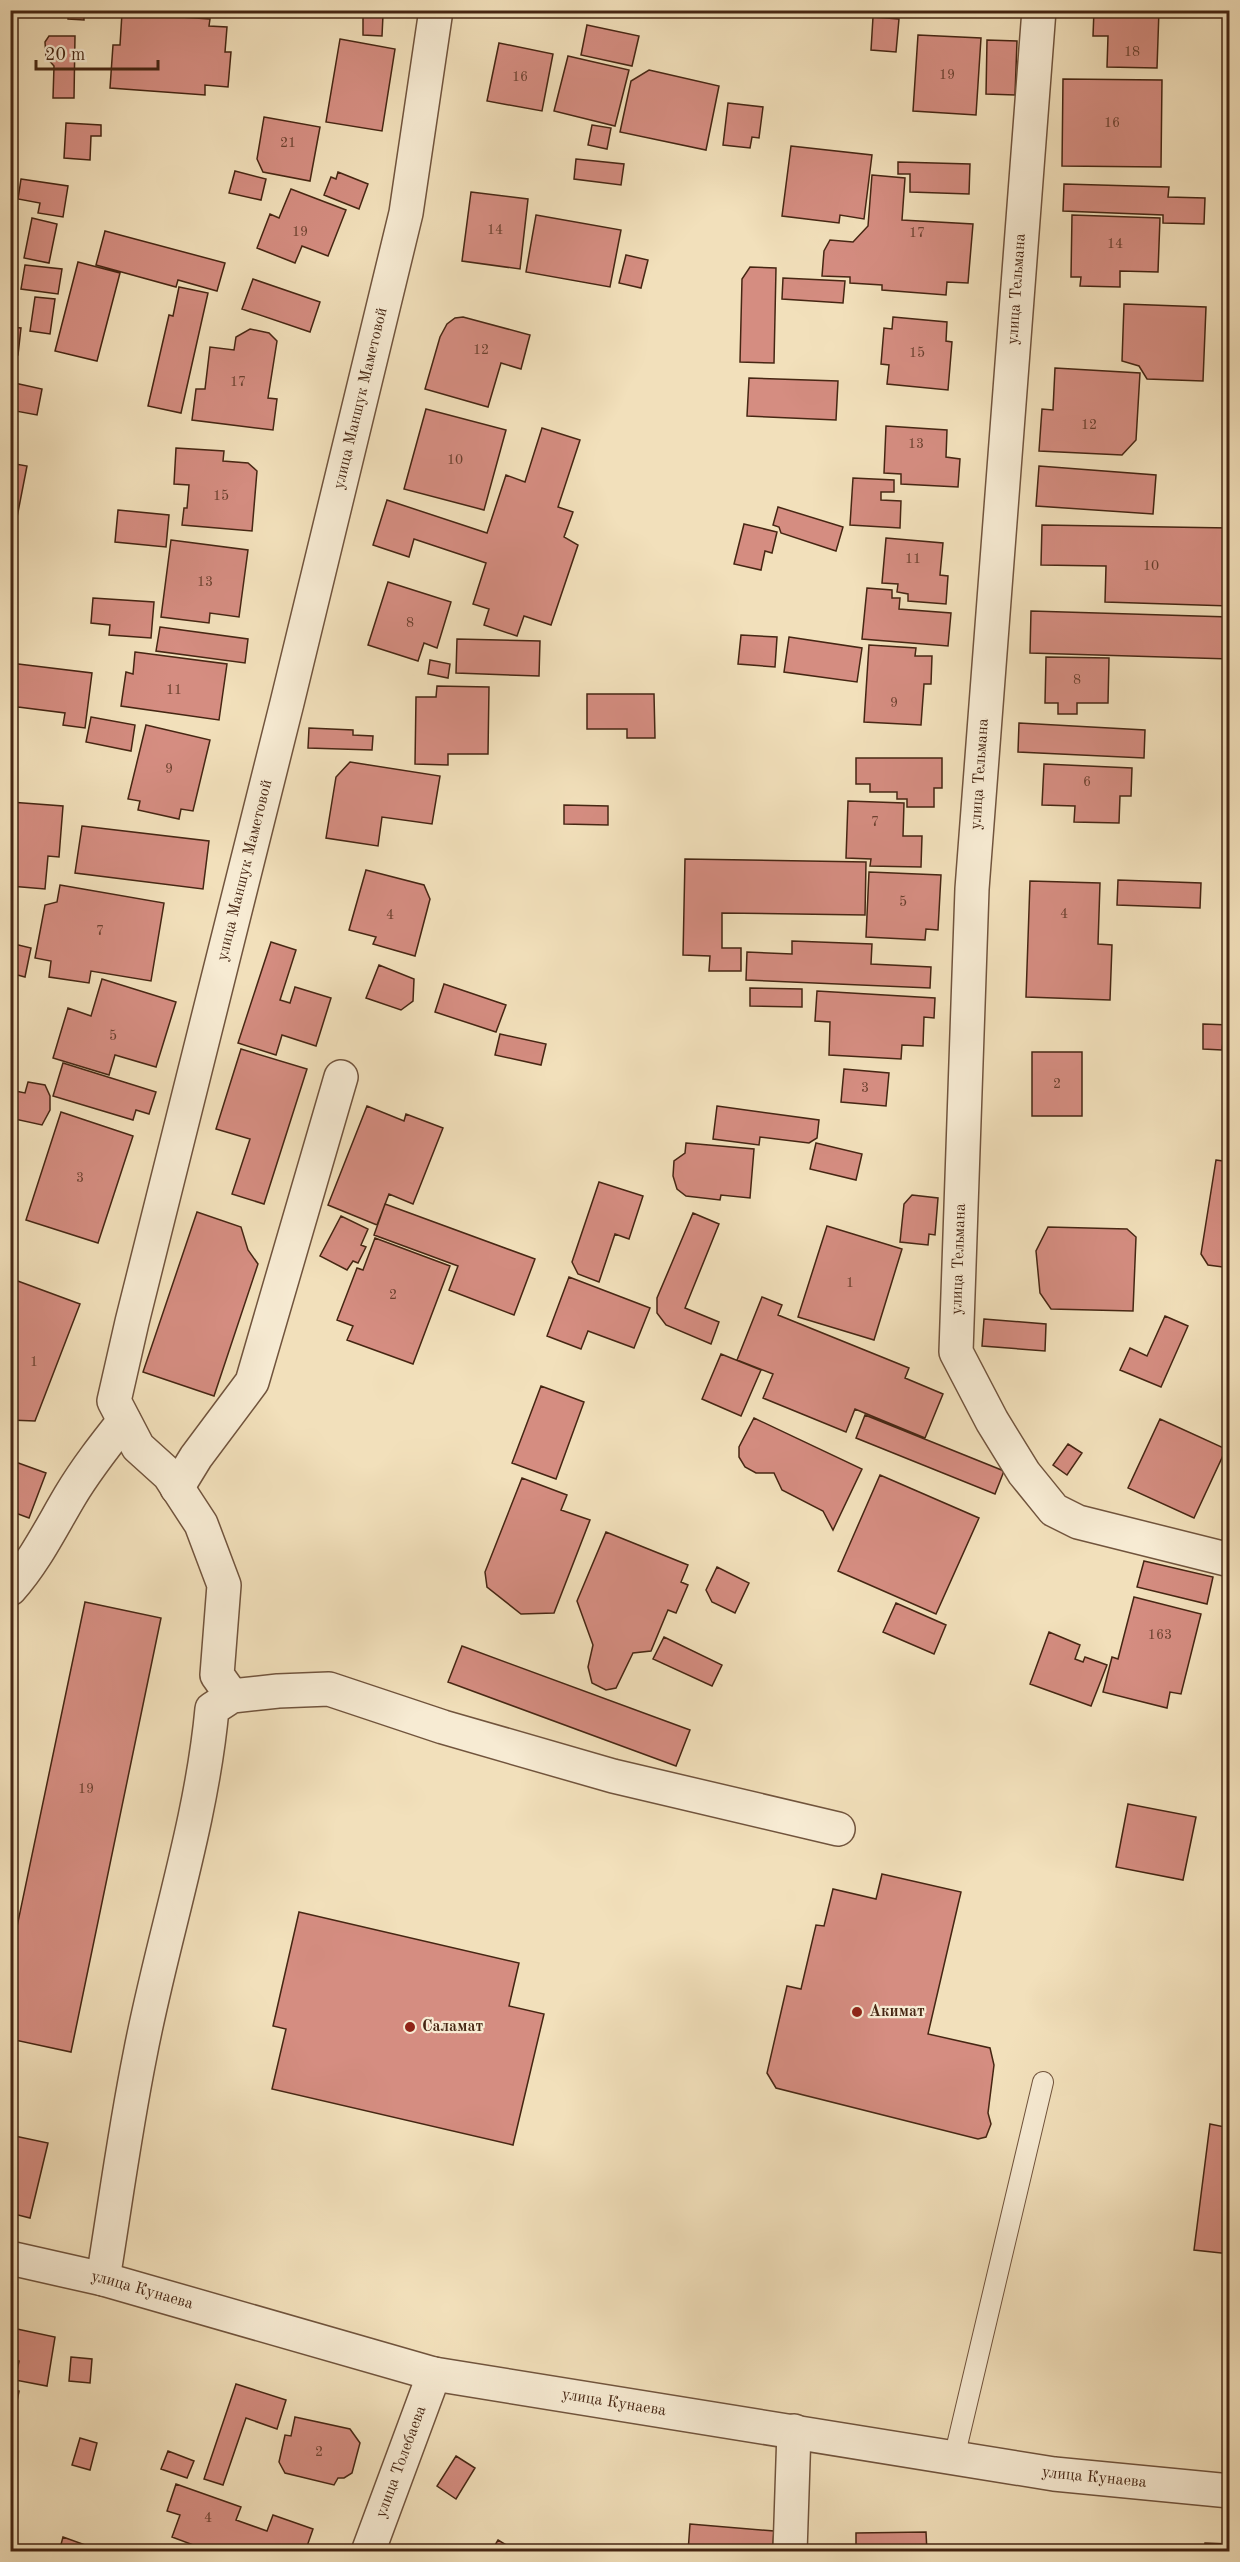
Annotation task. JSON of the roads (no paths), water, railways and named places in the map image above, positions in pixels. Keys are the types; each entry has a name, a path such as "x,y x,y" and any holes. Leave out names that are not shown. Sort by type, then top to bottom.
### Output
{"street":[{"name":"улица Маншук Маметовой","path":"232,1696 218,1675 224,1586 201,1524 169,1475 138,1447 114,1401 406,213 436,10"},
{"name":"улица Тельмана","path":"1039,10 972,889 956,1352 992,1421 1018,1464 1054,1509 1078,1522 1230,1560"},
{"path":"177,1488 196,1457 252,1382 340,1077"},
{"path":"10,1589 43,1546 70,1497 124,1421"},
{"path":"103,2280 140,2054 187,1862 208,1753 212,1709 232,1696 329,1689 442,1727 602,1772 837,1829"},
{"name":"улица Кунаева","path":"10,2258 103,2280 434,2374 1054,2474 1230,2491"},
{"name":"улица Толебаева","path":"368,2552 434,2374"},
{"path":"790,2552 794,2431"}],"lane":[{"path":"954,2458 1042,2082"}],"place":[{"name":"Акимат","path":"857,2012"},
{"name":"Саламат","path":"410,2027"}]}
